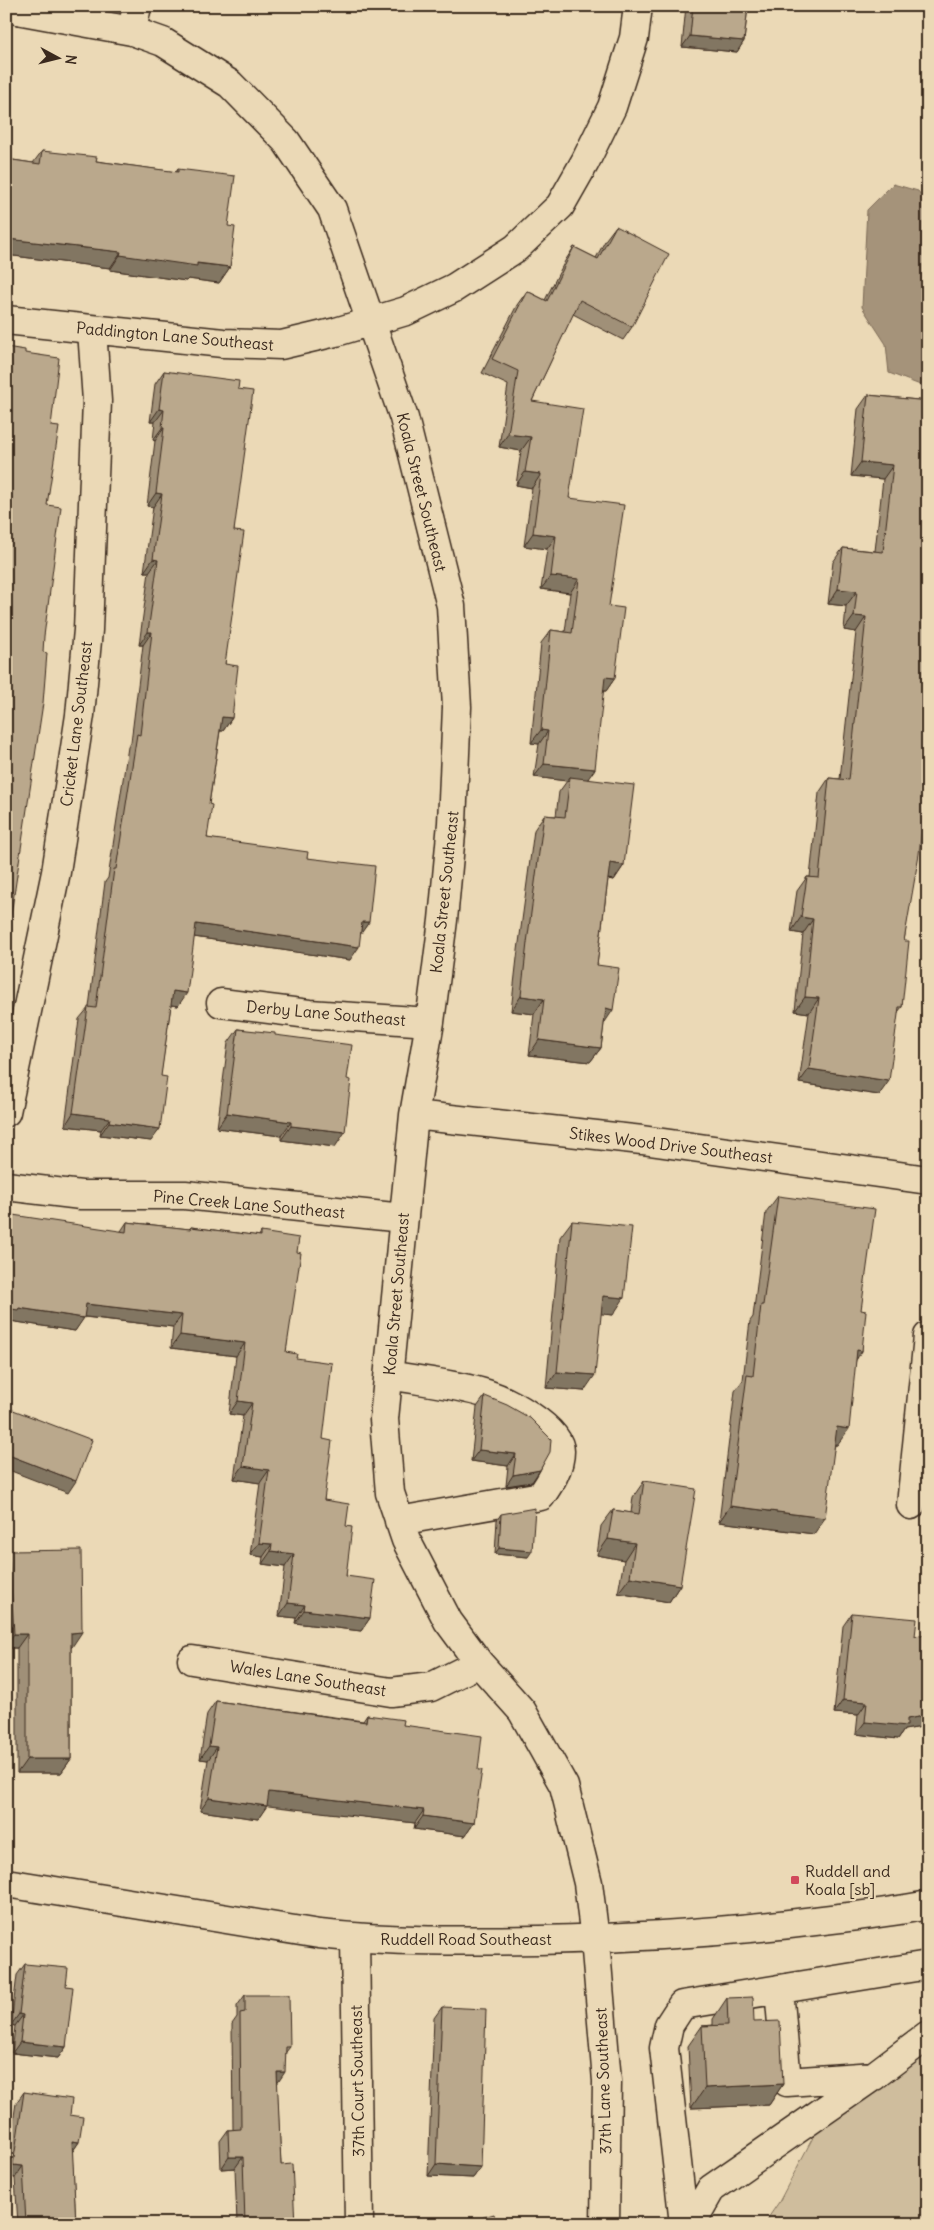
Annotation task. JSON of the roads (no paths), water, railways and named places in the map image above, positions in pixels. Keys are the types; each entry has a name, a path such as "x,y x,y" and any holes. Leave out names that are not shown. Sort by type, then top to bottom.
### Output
{"street":[{"name":"Paddington Lane Southeast","path":"6,320 223,343 281,345 406,311 454,288 516,248 560,206 585,162 612,107 634,38 638,6"},
{"name":"Koala Street Southeast","path":"6,8 134,18 163,42 230,84 286,140 332,209 404,418 451,606 457,707 452,823 430,1022 414,1115 384,1419 390,1493 406,1540 448,1621 522,1711 564,1786 588,1883 595,1939"},
{"name":"Cricket Lane Southeast","path":"6,1112 56,872 80,715 88,630 97,401 92,330"},
{"name":"Derby Lane Southeast","path":"221,1003 309,1014 430,1022"},
{"name":"Stikes Wood Drive Southeast","path":"414,1115 642,1140 928,1180"},
{"name":"Pine Creek Lane Southeast","path":"6,1186 81,1195 185,1196 403,1218"},
{"path":"911,1505 924,1408 928,1336"},
{"path":"389,1375 488,1394 539,1422 554,1435 560,1450 553,1480 541,1496 399,1521"},
{"name":"Wales Lane Southeast","path":"192,1660 390,1692 431,1687 480,1662"},
{"name":"Ruddell Road Southeast","path":"6,1883 192,1915 355,1938 458,1941 595,1939 762,1928 928,1906"},
{"name":"37th Court Southeast","path":"355,1938 359,2224"},
{"name":"37th Lane Southeast","path":"595,1939 607,2081 605,2224"},
{"path":"684,2224 664,2048 670,2025 682,2005 928,1965"},
{"path":"780,1989 787,2082 875,2076"},
{"path":"691,2224 711,2189 875,2076 928,2035"}],"place":[{"name":"Ruddell and Koala [sb]","path":"795,1880"}]}
